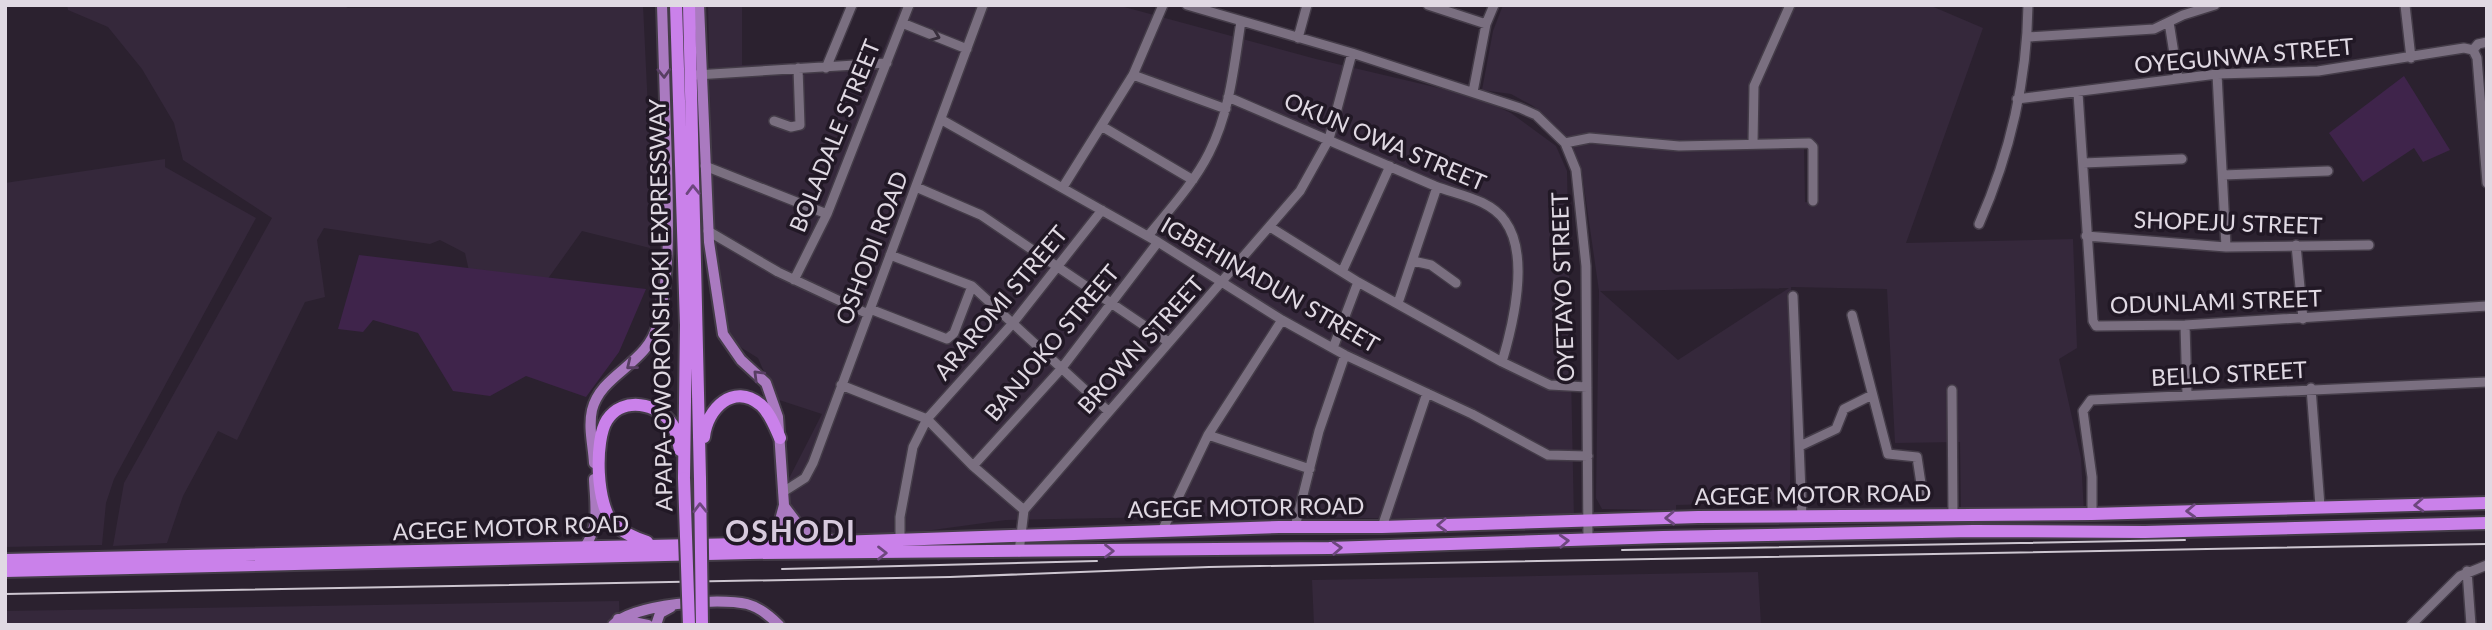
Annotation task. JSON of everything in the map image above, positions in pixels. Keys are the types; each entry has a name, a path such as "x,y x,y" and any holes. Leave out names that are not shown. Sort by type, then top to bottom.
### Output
{"highway":[{"name":"APAPA-OWORONSHOKI EXPRESSWAY","path":"676,5 686,325 684,478 689,625"},
{"name":"APAPA-OWORONSHOKI EXPRESSWAY","path":"689,5 696,75 702,625"},
{"path":"700,479 705,430 716,407 741,397 759,403 780,438"},
{"path":"652,544 613,524 604,509 600,442 608,419 625,406 644,405 668,419 677,435 684,478"},
{"name":"AGEGE MOTOR ROAD","path":"5,571 457,555 652,544 838,542 1295,527 2092,514 2487,502"},
{"name":"AGEGE MOTOR ROAD","path":"5,560 1329,548 1973,531 2145,533 2487,523"}],"main road":[{"name":"APAPA-OWORONSHOKI EXPRESSWAY","path":"585,547 592,536 597,514 590,428 594,403 606,387 639,359 652,339 659,320 669,233 662,5"},
{"name":"APAPA-OWORONSHOKI EXPRESSWAY","path":"699,5 696,75 708,231 723,334 741,360 766,383 773,397 780,438 784,505 782,521 774,543"},
{"path":"784,505 800,527 838,542"},
{"path":"656,625 660,613 677,604"},
{"path":"616,622 640,609 677,604 748,604 768,614 779,625"},
{"path":"616,622 648,625"}],"street":[{"path":"826,68 852,5"},
{"name":"BOLADALE STREET","path":"794,280 827,214 909,5"},
{"name":"OSHODI ROAD","path":"783,492 805,478 813,463 983,5"},
{"path":"1063,187 1103,127 1133,75 1163,5"},
{"name":"OYETAYO STREET","path":"1187,5 1473,92 1536,115 1565,143 1576,170 1582,206 1586,266 1588,540"},
{"path":"1298,38 1307,5"},
{"path":"1428,5 1486,24"},
{"path":"1473,92 1486,24 1493,5"},
{"path":"1753,143 1754,86 1790,5"},
{"path":"1979,224 1997,180 2017,99 2028,37 2028,5"},
{"path":"2028,37 2154,29 2215,5"},
{"path":"2405,5 2410,58"},
{"path":"1148,236 1193,180 1209,153 1226,109 1241,21"},
{"path":"2169,22 2178,79"},
{"path":"902,23 967,49"},
{"path":"2487,42 2478,44 2473,50 2477,58 2487,183"},
{"name":"OYEGUNWA STREET","path":"2017,99 2217,74 2318,71 2464,48 2473,50"},
{"name":"BROWN STREET","path":"1024,510 1107,410 1300,191 1329,139 1352,53"},
{"path":"696,75 887,63"},
{"path":"774,121 791,127 800,125 798,68"},
{"path":"2217,74 2226,247"},
{"path":"1133,75 1226,109"},
{"name":"ODUNLAMI STREET","path":"2078,93 2086,236 2093,321 2096,326 2303,319 2487,306"},
{"name":"OKUN OWA STREET","path":"1228,97 1437,187 1491,206 1510,229 1518,285 1513,325 1502,362"},
{"name":"IGBEHINADUN STREET","path":"942,120 1102,209 1223,281 1282,320 1345,355 1427,393 1548,455 1588,456"},
{"path":"1103,127 1193,180"},
{"path":"1565,143 1590,138 1679,146 1812,144 1813,201"},
{"path":"2083,163 2182,159"},
{"path":"705,166 827,214"},
{"path":"1342,272 1390,166"},
{"path":"2223,175 2328,171"},
{"path":"916,187 981,215 1114,302 1167,341"},
{"path":"1398,303 1437,187"},
{"name":"ARAROMI STREET","path":"900,539 900,517 913,447 927,419 1060,267 1102,209"},
{"path":"1270,227 1358,282 1502,362 1550,385 1587,387"},
{"path":"708,231 794,280 869,312 947,340 954,333 972,286"},
{"name":"SHOPEJU STREET","path":"2086,236 2226,247 2369,245"},
{"name":"BANJOKO STREET","path":"973,466 1061,369 1158,242"},
{"path":"2296,246 2303,319"},
{"path":"891,255 972,286 1107,410"},
{"path":"1413,261 1431,265 1456,284"},
{"path":"1333,348 1358,282"},
{"path":"1793,296 1802,517"},
{"path":"1852,315 1888,454 1917,457 1923,497"},
{"path":"1162,531 1208,435 1282,320"},
{"path":"2185,325 2187,396"},
{"path":"1295,527 1345,355"},
{"name":"BELLO STREET","path":"2092,514 2092,477 2083,411 2091,400 2487,382"},
{"path":"841,385 927,419 973,466 1024,510 1019,552"},
{"path":"2311,388 2320,506"},
{"path":"1952,390 1953,515"},
{"path":"1382,527 1427,393"},
{"path":"1800,446 1836,429 1844,409 1872,395"},
{"path":"1208,435 1310,469"},
{"path":"2411,625 2467,571 2487,565"},
{"path":"2467,571 2471,625"}],"shaded area":[{"path":"67,5 342,5 348,8 643,5 653,214 650,248 582,231 542,287 469,271 465,253 440,240 430,244 324,228 317,240 325,297 305,302 237,440 218,431 183,496 167,543 113,546 124,483 272,218 183,160 174,123 142,69 108,27 68,10"},
{"path":"708,5 742,5 742,65 880,59 901,5 1117,5 1316,59 1477,97 1511,113 1556,146 1567,171 1574,521 1220,516 1006,520 830,544 779,498 822,414 776,399 758,358 724,337 714,278"},
{"path":"1503,5 1929,5 1983,28 1906,243 2073,239 2077,348 2059,359 2081,458 2084,513 1961,511 1960,442 1895,443 1887,289 1791,287 1790,502 1676,505 1676,510 1602,509 1596,498 1599,291 1582,173 1572,144 1804,147 1805,202 1814,203 1814,139 1694,143 1566,136 1533,106 1511,94 1482,90 1493,31","holes":["1789,288 1678,360 1600,291"]},
{"path":"2404,76 2450,150 2423,162 2414,148 2363,182 2329,133"},
{"path":"165,159 165,167 256,218 114,479 106,503 102,545 5,547 5,183"},
{"path":"359,255 646,289 619,352 586,397 526,376 490,396 453,391 418,333 373,320 363,332 338,329"},
{"path":"1758,572 1761,625 1314,625 1312,580"},
{"path":"619,601 620,625 5,625 5,611"}],"railway":[{"path":"1622,550 2185,540"},
{"path":"5,594 950,577 1209,567 2487,544"},
{"path":"782,569 1097,561"}],"district":[{"name":"OSHODI","path":"791,532"}]}
